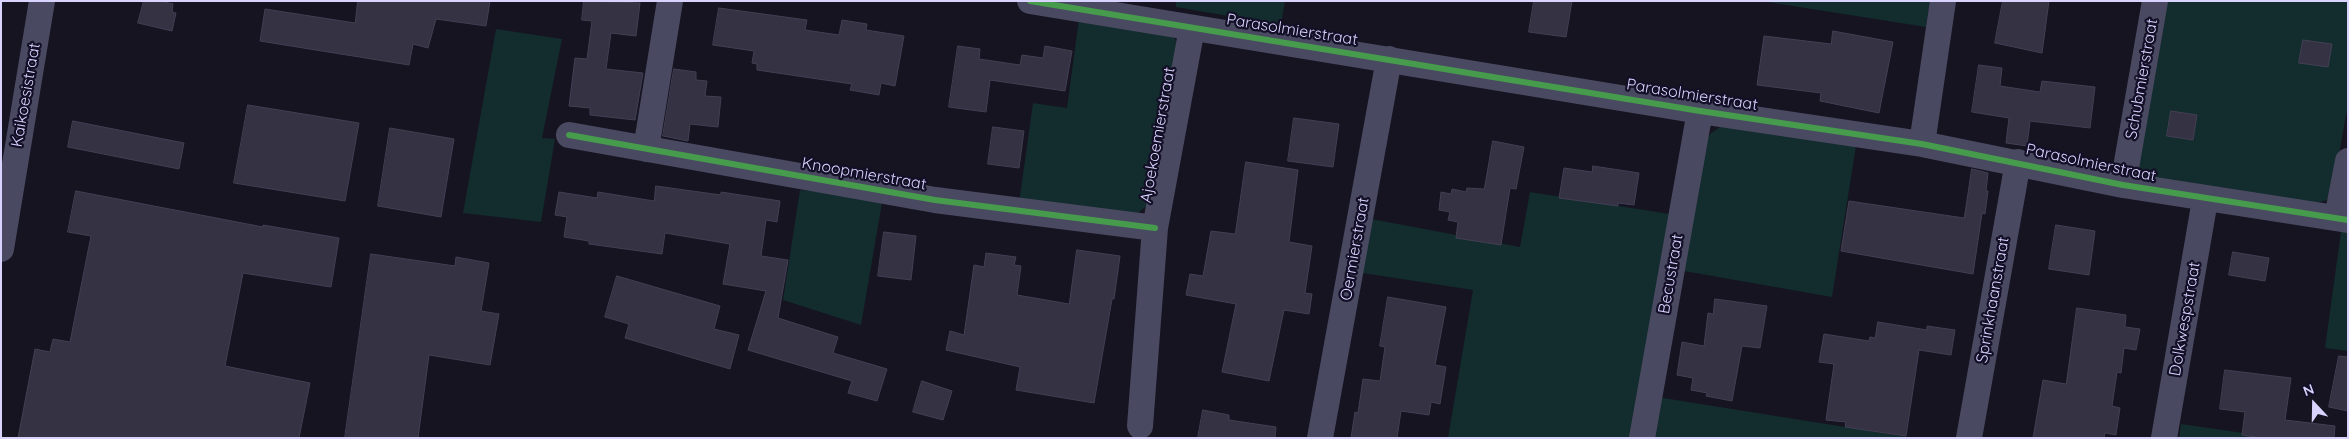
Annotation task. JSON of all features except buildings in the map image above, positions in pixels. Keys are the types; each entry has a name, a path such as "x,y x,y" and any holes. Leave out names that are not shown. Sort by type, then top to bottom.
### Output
{"street":[{"name":"Kaikoesistraat","path":"1,249 10,130 42,1"},
{"path":"646,149 670,1"},
{"name":"Parasolmierstraat","path":"1030,1 1700,111 1922,144 2205,200 2342,219"},
{"path":"1922,144 1943,1"},
{"name":"Schubmierstraat","path":"2123,185 2155,1"},
{"name":"Ajoekoemierstraat","path":"1140,426 1155,228 1192,28"},
{"name":"Oermierstraat","path":"1320,438 1389,59"},
{"name":"Becustraat","path":"1642,438 1700,111"},
{"name":"Knoopmierstraat","path":"569,135 935,200 1155,228"},
{"path":"2342,219 2348,161"},
{"name":"Sprinkhaanstraat","path":"1969,438 2018,162"},
{"name":"Dolkwespstraat","path":"2164,438 2205,200"}],"green space":[{"path":"1176,1 1285,1 1281,25 1176,7"},
{"path":"1761,1 1930,1 1926,27"},
{"path":"2159,1 2348,1 2348,104 2337,166 2327,200 2314,204 2158,179 2143,174 2136,162"},
{"path":"1079,19 1169,33 1179,47 1149,204 1138,213 1019,203 1033,103 1067,108"},
{"path":"496,29 562,39 542,138 555,139 541,222 463,213"},
{"path":"1723,125 1856,146 1832,297 1684,271 1705,143 1711,133"},
{"path":"800,190 883,197 861,325 783,300"},
{"path":"1530,192 1676,215 1634,438 1448,438 1473,290 1356,272 1366,218 1520,247"},
{"path":"2343,217 2348,218 2348,351 2325,348"},
{"path":"1657,397 1914,438 1650,438"},
{"path":"2181,424 2278,438 2179,438"}],"cycle path":[{"path":"1030,1 1700,111 1922,144 2123,185 2348,220"},
{"path":"569,135 935,200 1155,228"}]}
